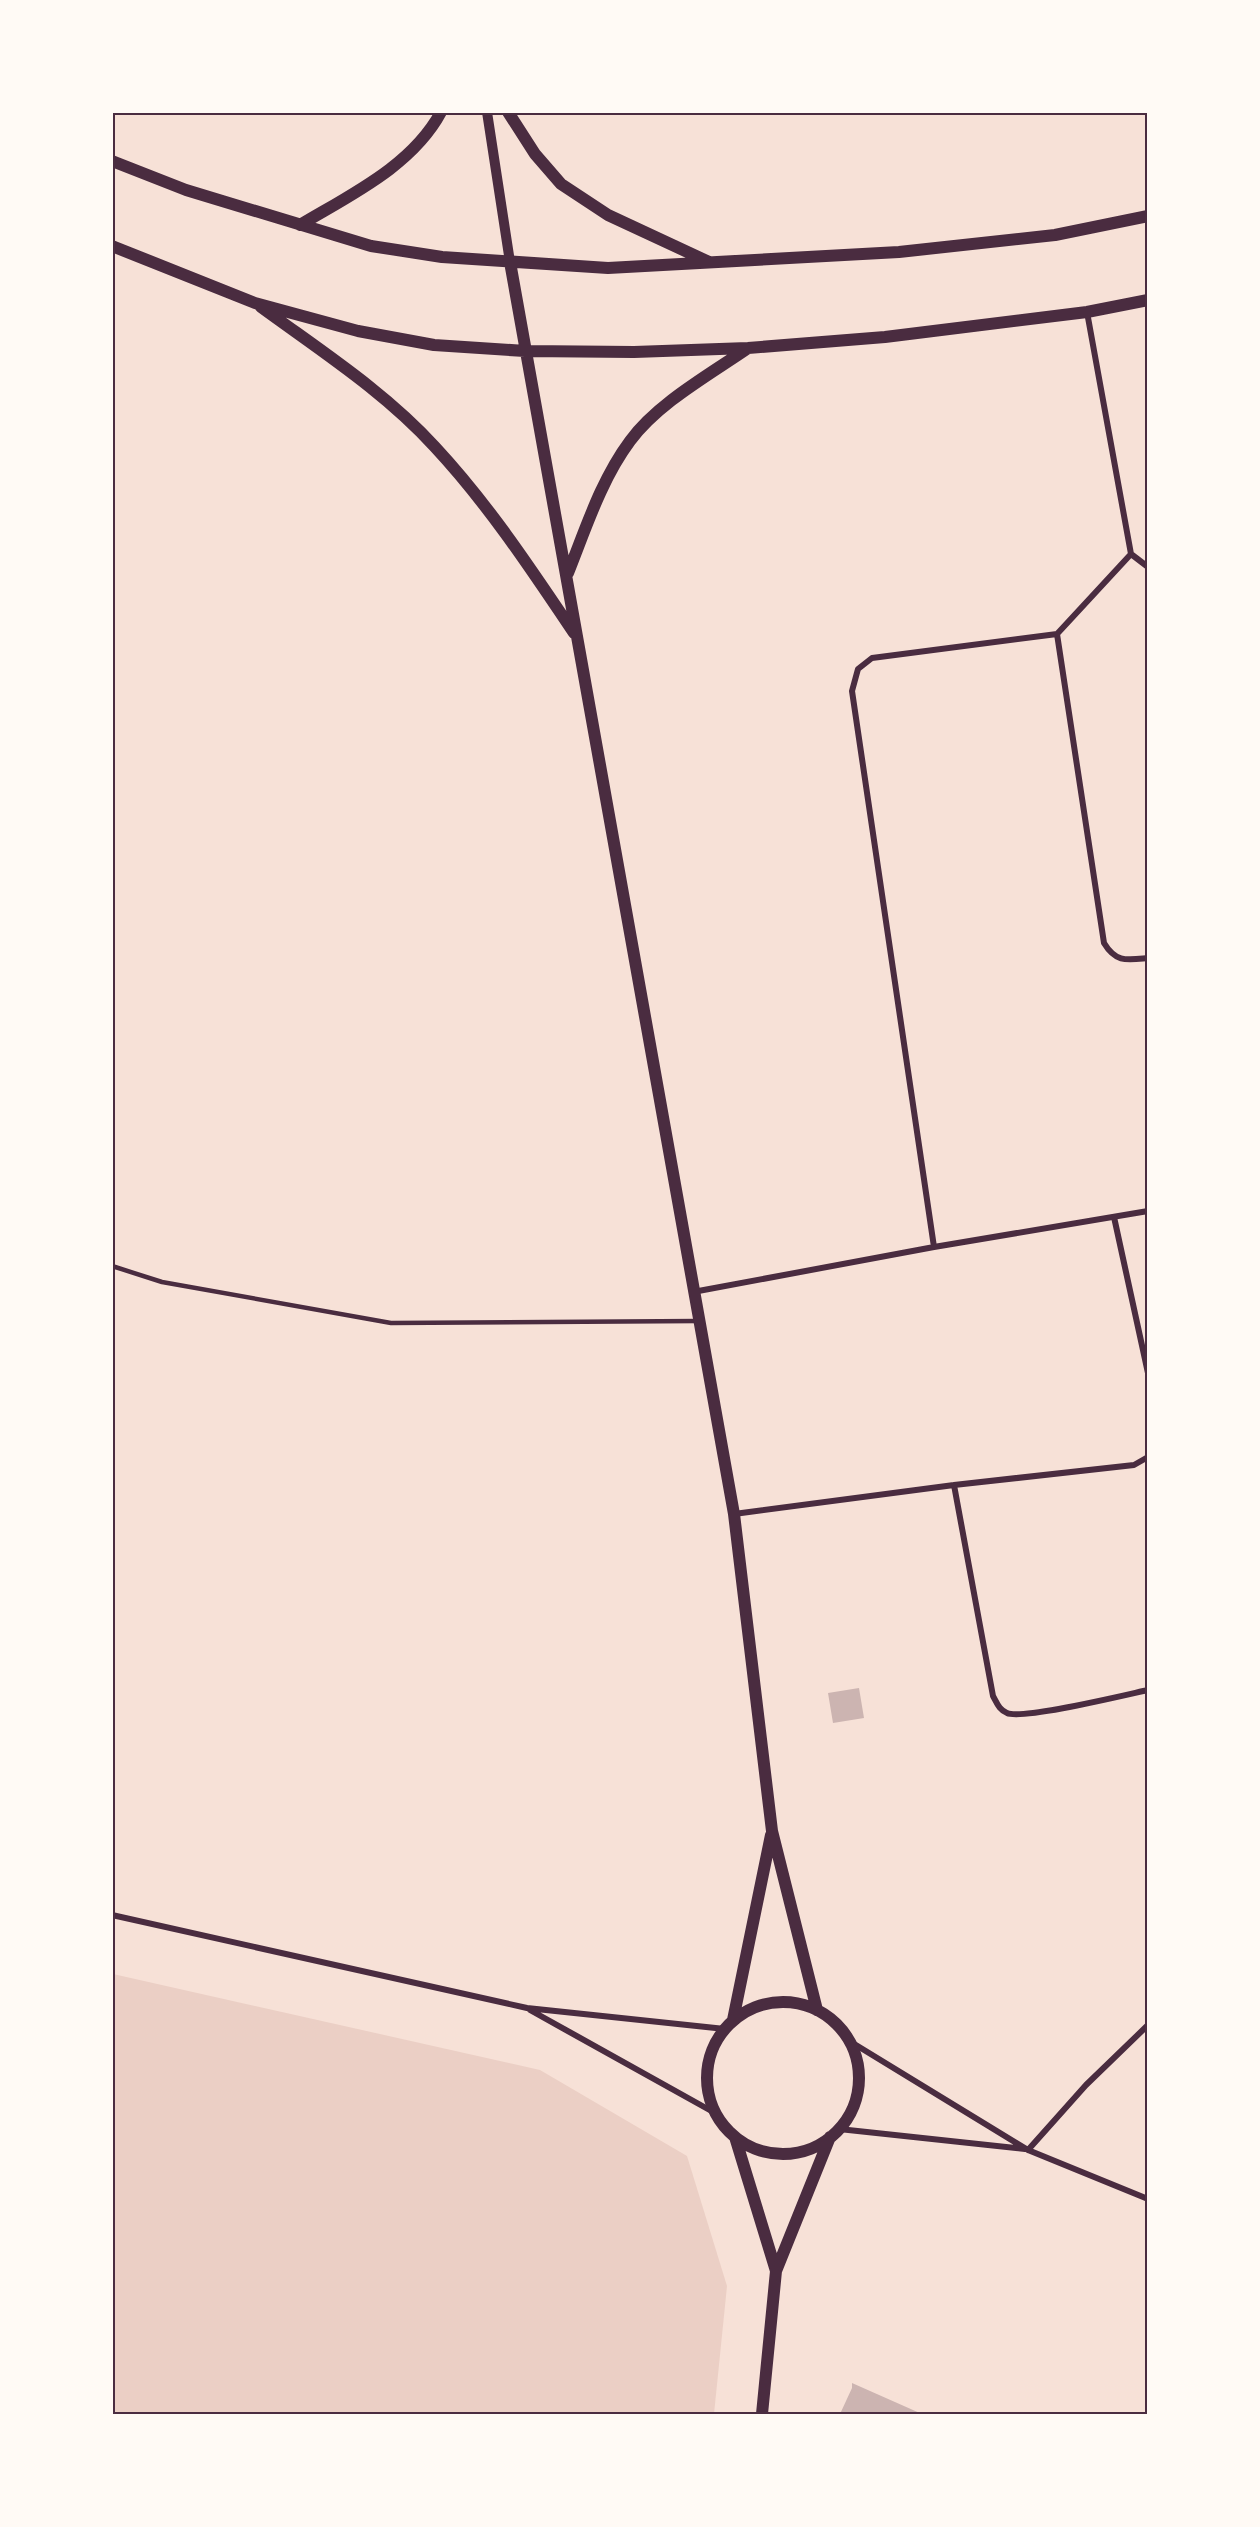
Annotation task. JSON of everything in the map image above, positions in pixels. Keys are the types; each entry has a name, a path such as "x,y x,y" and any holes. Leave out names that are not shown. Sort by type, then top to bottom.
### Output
{"main road":[{"path":"300,225 369,184 410,154 435,125 441,112"},
{"path":"508,112 535,154 561,184 608,215 713,264"},
{"path":"112,161 186,190 371,246 442,257 608,268 713,264 910,251 1055,235 1148,216"},
{"path":"112,246 255,303 358,331 434,345 525,351 634,352 748,348 885,337 1087,312 1148,300"},
{"path":"510,262 734,1514 772,1831 817,2010"},
{"path":"255,303 369,386 434,446 498,520 578,638"},
{"path":"567,574 602,487 630,440 667,405 748,348"},
{"path":"729,2025 772,1831"},
{"path":"762,2415 776,2271 835,2133 855,2103 859,2072 851,2042 836,2024 817,2010 796,2003 773,2002 752,2008 729,2025 713,2047 707,2070 708,2092 715,2113 735,2137 757,2150 783,2154 808,2149 835,2133"},
{"path":"735,2137 776,2271"}],"street":[{"path":"487,112 510,262"},
{"path":"1087,312 1131,554 1148,567"},
{"path":"934,1247 852,690 858,669 872,658 1057,634 1131,554"},
{"path":"1057,634 1104,943 1111,954 1126,960 1148,958"},
{"path":"693,1292 934,1247 1148,1211"},
{"path":"1114,1217 1148,1373"},
{"path":"734,1514 954,1485 1134,1465 1148,1457"},
{"path":"954,1485 993,1696 1000,1709 1009,1715 1036,1713 1148,1690"},
{"path":"112,1916 527,2008 729,2025"},
{"path":"527,2008 715,2113"},
{"path":"1028,2150 1086,2085 1148,2025"},
{"path":"851,2042 1028,2150 1148,2199"},
{"path":"835,2133 1028,2150"}],"lane":[{"path":"112,1266 162,1282 391,1323 698,1321"}],"shaded area":[{"path":"113,1974 540,2070 687,2156 727,2286 714,2414 113,2414"}],"building":[{"path":"859,1688 864,1718 833,1723 828,1693"},
{"path":"852,2383 922,2414 840,2414 852,2388"}]}
